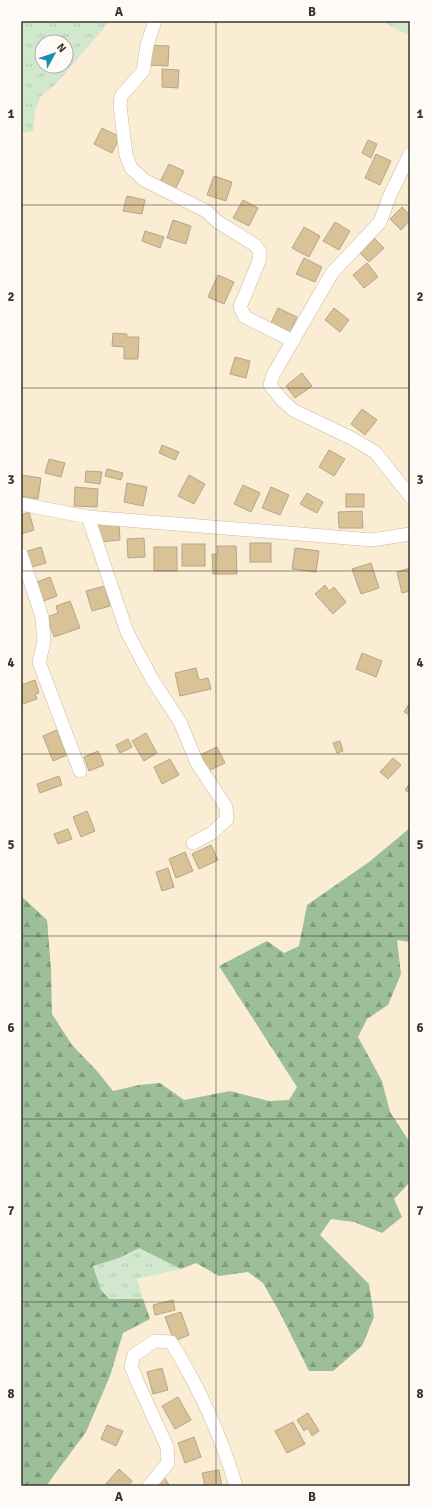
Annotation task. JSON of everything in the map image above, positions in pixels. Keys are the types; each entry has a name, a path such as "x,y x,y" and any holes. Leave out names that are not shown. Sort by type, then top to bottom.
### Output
{"street":[{"path":"155,21 147,45 143,71 121,96 120,106 128,162 131,168 144,180 206,211 218,222 255,245 260,252 259,261 240,307 245,317 293,341"},
{"path":"410,154 390,195 380,222 350,252 332,273 273,375 270,385 282,400 293,410 351,438 375,452 410,496"},
{"path":"21,504 88,517 372,540 410,534"},
{"path":"88,517 127,632 152,679 180,722 197,763 226,807 228,819 212,833 193,843"},
{"path":"21,554 42,617 44,642 39,662 80,771"},
{"path":"149,1486 168,1463 167,1447 131,1366 134,1355 155,1341 171,1342 183,1361 226,1453 236,1486"}],"green space":[{"path":"21,21 110,21 74,63 74,34 34,34 34,74 65,74 56,84 40,97 35,112 33,131 21,133"},
{"path":"381,21 410,21 410,36"},
{"path":"410,828 410,942 397,940 401,974 388,1005 367,1019 358,1037 382,1081 390,1112 409,1141 410,1182 394,1199 402,1217 382,1233 354,1222 331,1219 320,1235 369,1284 374,1317 362,1346 333,1371 309,1371 263,1283 248,1272 219,1276 196,1263 181,1269 139,1248 119,1258 93,1266 101,1290 109,1299 143,1299 150,1319 123,1333 110,1376 86,1432 46,1486 21,1486 21,896 47,920 51,969 52,1014 72,1045 97,1071 113,1091 139,1085 160,1083 184,1100 230,1091 269,1101 289,1100 297,1087 219,966 267,941 284,953 299,946 307,905 369,862"},
{"path":"139,1248 181,1269 137,1279 143,1299 109,1299 101,1290 92,1266 119,1258"}],"building":[{"path":"149,45 169,46 168,66 148,65"},
{"path":"162,69 179,70 178,88 162,87"},
{"path":"102,128 120,137 112,153 94,144"},
{"path":"368,140 377,144 371,158 362,153"},
{"path":"376,154 391,161 380,185 365,178"},
{"path":"169,164 184,171 174,192 159,184"},
{"path":"214,176 232,182 226,201 207,195"},
{"path":"127,196 145,200 142,214 123,211"},
{"path":"243,200 258,208 249,226 233,218"},
{"path":"402,207 410,215 410,220 401,230 390,219"},
{"path":"173,220 191,226 186,244 167,238"},
{"path":"335,222 350,231 339,250 323,241"},
{"path":"304,227 320,236 309,257 292,248"},
{"path":"145,231 164,237 160,248 142,241"},
{"path":"372,236 384,248 369,262 358,251"},
{"path":"304,258 322,267 315,282 296,274"},
{"path":"367,263 378,277 364,288 353,275"},
{"path":"218,275 234,282 224,304 208,297"},
{"path":"278,308 297,317 289,334 270,325"},
{"path":"334,308 349,320 340,332 325,320"},
{"path":"113,333 127,334 127,337 139,337 138,359 124,359 124,347 112,346"},
{"path":"235,357 250,361 246,378 230,374"},
{"path":"302,373 312,386 295,398 286,386"},
{"path":"362,409 377,420 365,435 351,424"},
{"path":"162,445 179,452 175,460 159,453"},
{"path":"329,450 345,459 334,476 319,467"},
{"path":"49,459 65,463 61,477 45,473"},
{"path":"107,469 123,473 121,480 105,476"},
{"path":"86,471 102,472 100,484 85,482"},
{"path":"21,475 41,478 38,499 21,496"},
{"path":"189,475 205,484 194,504 178,496"},
{"path":"127,483 147,487 143,506 124,502"},
{"path":"243,485 260,493 251,512 234,504"},
{"path":"75,487 98,489 97,507 74,506"},
{"path":"271,487 289,495 280,515 262,508"},
{"path":"307,493 323,502 317,513 300,504"},
{"path":"346,494 364,494 364,507 346,507"},
{"path":"362,511 363,528 339,528 338,512"},
{"path":"29,512 34,530 21,534 21,515"},
{"path":"119,522 120,540 100,542 98,524"},
{"path":"144,538 145,557 128,558 127,539"},
{"path":"250,543 271,543 271,562 250,562"},
{"path":"182,544 205,544 205,566 182,566"},
{"path":"217,546 236,546 237,574 213,574 212,554 218,554"},
{"path":"41,547 46,563 29,568 24,552"},
{"path":"154,547 177,547 177,571 154,571"},
{"path":"295,548 319,551 316,572 292,569"},
{"path":"371,563 379,588 361,594 352,569"},
{"path":"410,568 410,591 402,593 397,572"},
{"path":"50,577 57,596 41,602 34,583"},
{"path":"325,585 329,591 334,587 346,602 333,614 315,594"},
{"path":"105,586 110,606 92,611 86,591"},
{"path":"70,601 80,628 54,637 47,617 58,613 56,606"},
{"path":"362,653 382,661 376,677 356,669"},
{"path":"196,668 199,680 208,678 211,689 180,696 175,673"},
{"path":"35,680 39,693 35,694 37,699 23,704 21,699 21,685"},
{"path":"410,702 410,715 404,712"},
{"path":"57,730 67,755 53,761 43,736"},
{"path":"146,733 157,753 144,761 132,741"},
{"path":"128,739 132,747 120,753 116,745"},
{"path":"340,741 343,751 337,753 333,743"},
{"path":"217,747 225,763 206,772 198,756"},
{"path":"98,751 104,765 89,771 84,757"},
{"path":"393,758 401,765 388,779 380,772"},
{"path":"170,759 179,775 162,784 154,767"},
{"path":"59,776 62,785 40,793 37,784"},
{"path":"410,783 410,793 405,790"},
{"path":"87,811 95,831 81,837 73,817"},
{"path":"68,829 72,839 58,844 54,834"},
{"path":"211,845 218,860 199,869 192,854"},
{"path":"185,852 193,871 176,878 169,859"},
{"path":"168,868 174,887 162,891 156,872"},
{"path":"173,1300 175,1310 155,1315 153,1305"},
{"path":"181,1312 189,1335 174,1341 165,1317"},
{"path":"162,1368 168,1390 153,1394 147,1372"},
{"path":"178,1397 191,1420 175,1429 162,1406"},
{"path":"308,1413 319,1431 312,1436 308,1428 304,1431 297,1420"},
{"path":"293,1422 305,1444 287,1453 275,1431"},
{"path":"107,1425 123,1431 116,1446 101,1439"},
{"path":"194,1437 201,1457 185,1463 178,1443"},
{"path":"119,1469 132,1481 128,1486 104,1486"},
{"path":"219,1470 222,1486 205,1486 202,1473"},
{"path":"164,1477 170,1486 153,1486"}]}
